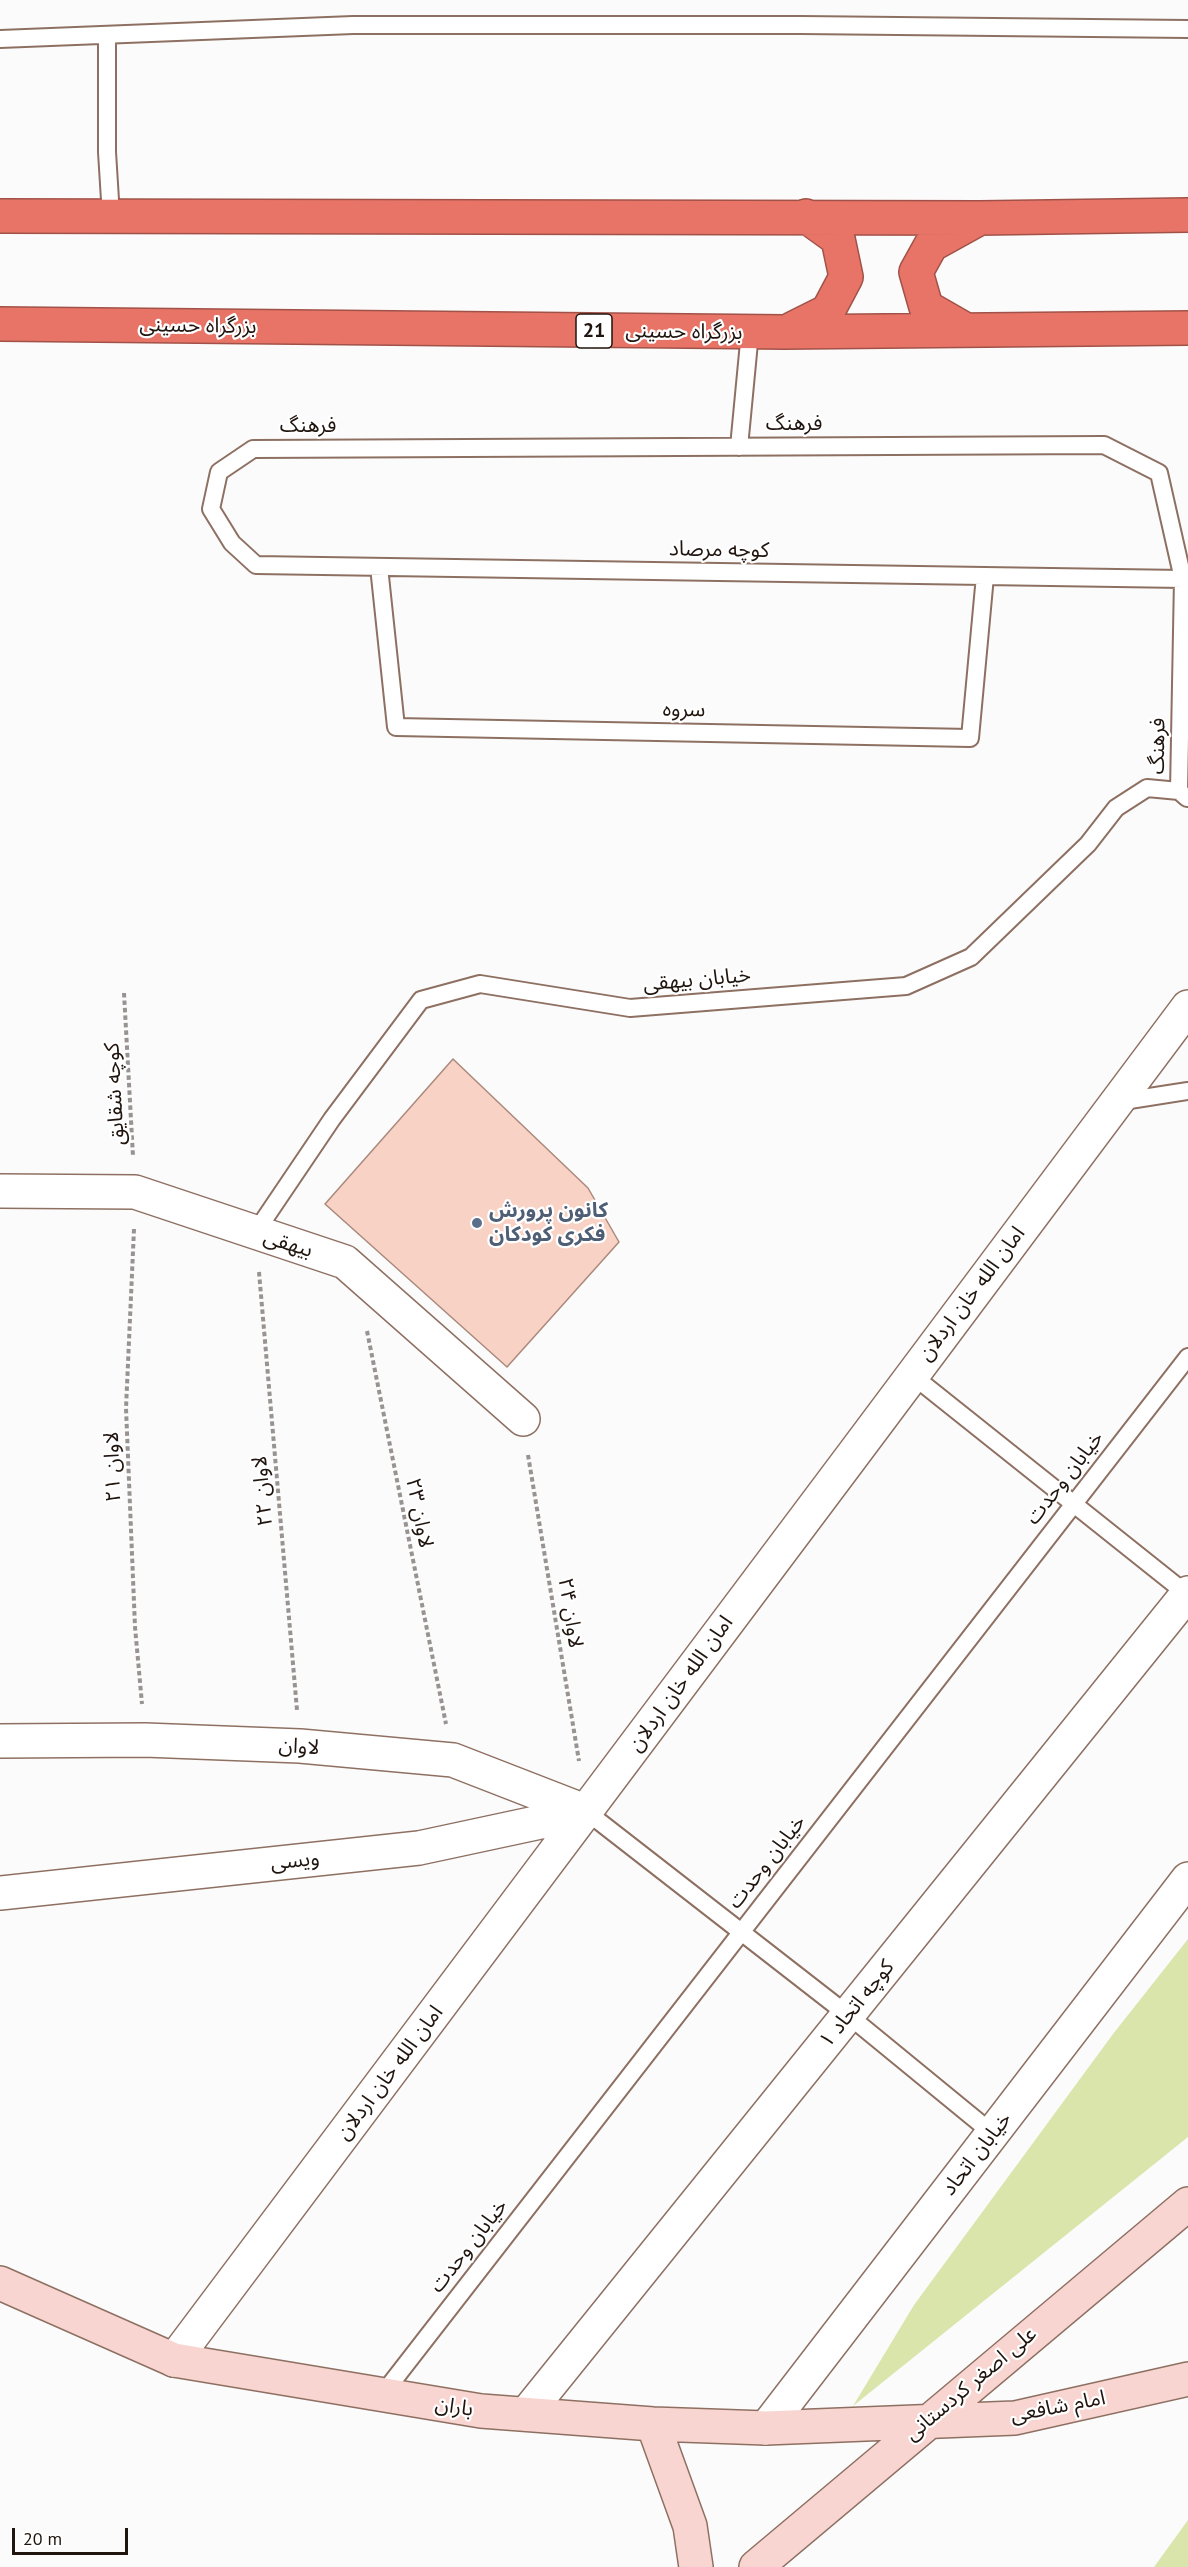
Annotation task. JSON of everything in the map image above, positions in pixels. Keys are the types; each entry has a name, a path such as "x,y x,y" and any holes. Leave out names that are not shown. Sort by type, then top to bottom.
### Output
{"highway":[{"path":"0,216 980,218 1188,215"},
{"path":"785,332 828,311 846,277 837,240 806,216"},
{"path":"967,330 926,307 916,272 931,246 980,218"},
{"name":"بزرگراه حسینی","path":"0,324 750,332 1188,328"}],"street":[{"name":"امان الله خان اردلان","path":"174,2360 588,1812 1188,1007"},
{"name":"بیهقی","path":"0,1191 135,1192 345,1262 523,1419"},
{"name":"کوچه اتحاد ۱","path":"526,2414 1188,1594"},
{"name":"لاوان","path":"0,1741 145,1740 300,1746 453,1760 588,1812"},
{"name":"ویسی","path":"0,1893 418,1848 588,1812"},
{"name":"خیابان اتحاد","path":"766,2428 1188,1880"},
{"name":"علی اصغر کردستانی","path":"756,2567 1188,2204"},
{"name":"باران","path":"0,2283 174,2360 481,2411 653,2424 766,2428 927,2421"},
{"name":"امام شافعی","path":"927,2421 1015,2418 1188,2379"},
{"path":"653,2424 690,2526 696,2567"}],"lane":[{"path":"0,39 377,25 1188,28"},
{"path":"107,35 107,152 111,216"},
{"path":"739,447 750,332"},
{"name":"فرهنگ","path":"256,565 232,543 211,509 219,472 253,449 1104,445 1159,473 1183,579 1184,795"},
{"name":"کوچه مرصاد","path":"256,565 1183,579"},
{"name":"سروه","path":"379,567 396,727 958,738 970,738 985,576"},
{"name":"خیابان بیهقی","path":"255,1233 332,1119 421,1000 480,984 630,1008 906,986 971,957 1088,844 1116,808 1147,788 1184,795"},
{"path":"1116,1102 1188,1091"},
{"name":"خیابان وحدت","path":"382,2395 1188,1357"},
{"path":"912,1376 1188,1594"},
{"path":"588,1812 848,2015 993,2133"}],"path":[{"name":"کوچه شقایق","path":"124,993 135,1192"},
{"name":"لاوان ۲۱","path":"135,1192 126,1408 135,1627 145,1740"},
{"name":"لاوان ۲۲","path":"255,1233 300,1746"},
{"name":"لاوان ۲۳","path":"356,1272 453,1760"},
{"name":"لاوان ۲۴","path":"523,1419 588,1812"}],"green space":[{"path":"1188,1939 1188,2137 853,2406 914,2305 1113,2034"},
{"path":"1188,2520 1188,2567 1154,2567"}],"building":[{"name":"کانون پرورش فکری کودکان","path":"453,1059 588,1188 619,1242 507,1367 325,1204"}],"place":[{"name":"کانون پرورش فکری کودکان","path":"477,1223"}]}
